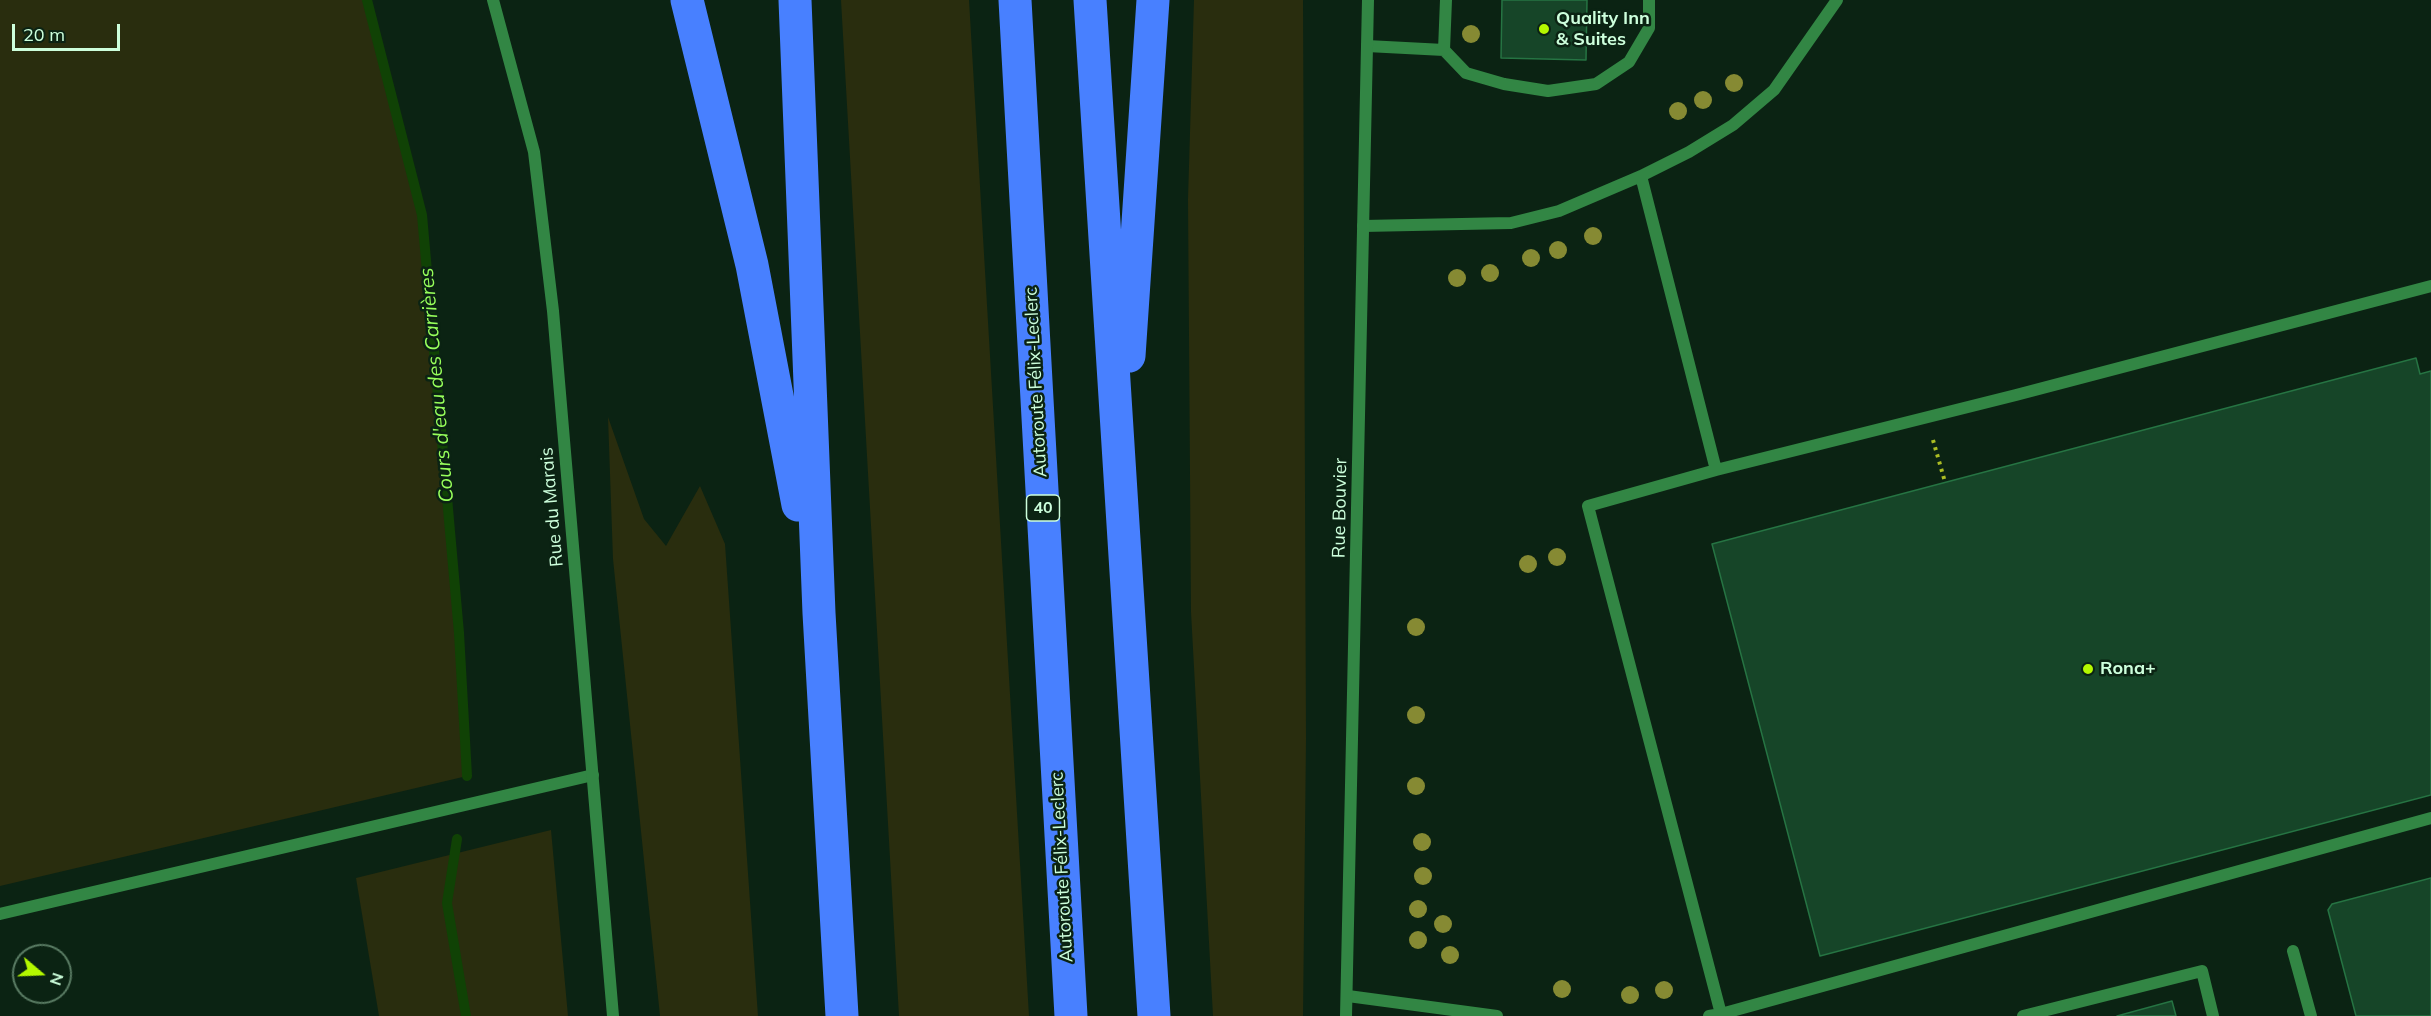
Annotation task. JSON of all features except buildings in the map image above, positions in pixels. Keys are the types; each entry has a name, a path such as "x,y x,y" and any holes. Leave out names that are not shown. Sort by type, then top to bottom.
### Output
{"highway":[{"path":"687,0 752,265 819,613"},
{"path":"795,0 819,613 842,1016"},
{"name":"Autoroute Félix-Leclerc","path":"1015,0 1071,1016"},
{"path":"1090,0 1154,1016"},
{"path":"1120,489 1153,0"}],"street":[{"name":"Rue du Marais","path":"493,0 535,163 553,311 613,1016"},
{"name":"Rue Bouvier","path":"1346,1016 1368,0"},
{"path":"1444,50 1446,0"},
{"path":"1367,46 1444,50 1466,73 1504,84 1548,91 1596,84 1629,62 1649,28 1649,0"},
{"path":"1363,226 1511,223 1559,211 1641,176 1689,152 1733,125 1774,90 1837,0"},
{"path":"1641,176 1716,470"},
{"path":"2431,286 2027,393 1716,470 1588,506 1715,1015 2431,818"},
{"path":"0,914 593,775"},
{"path":"2294,951 2311,1016"},
{"path":"2023,1016 2202,971 2213,1016"},
{"path":"1348,996 1497,1016"}],"path":[{"path":"1911,421 1929,427 1945,482"}],"green space":[{"path":"0,0 367,0 422,215 459,633 467,776 0,886"},
{"path":"841,0 969,0 1029,1016 899,1016"},
{"path":"1194,0 1303,0 1306,739 1303,1016 1213,1016 1191,612 1188,199"},
{"path":"608,417 644,519 666,546 700,486 725,544 758,1016 660,1016 613,559"},
{"path":"551,830 568,1016 379,1016 356,878"}],"waterway":[{"name":"Cours d'eau des Carrières","path":"367,0 422,215 459,633 467,776"},
{"name":"Cours d'eau des Carrières","path":"457,839 447,903 466,1016"}],"place":[{"name":"Quality Inn & Suites","path":"1544,29"},
{"name":"Rona+","path":"2088,669"}]}
